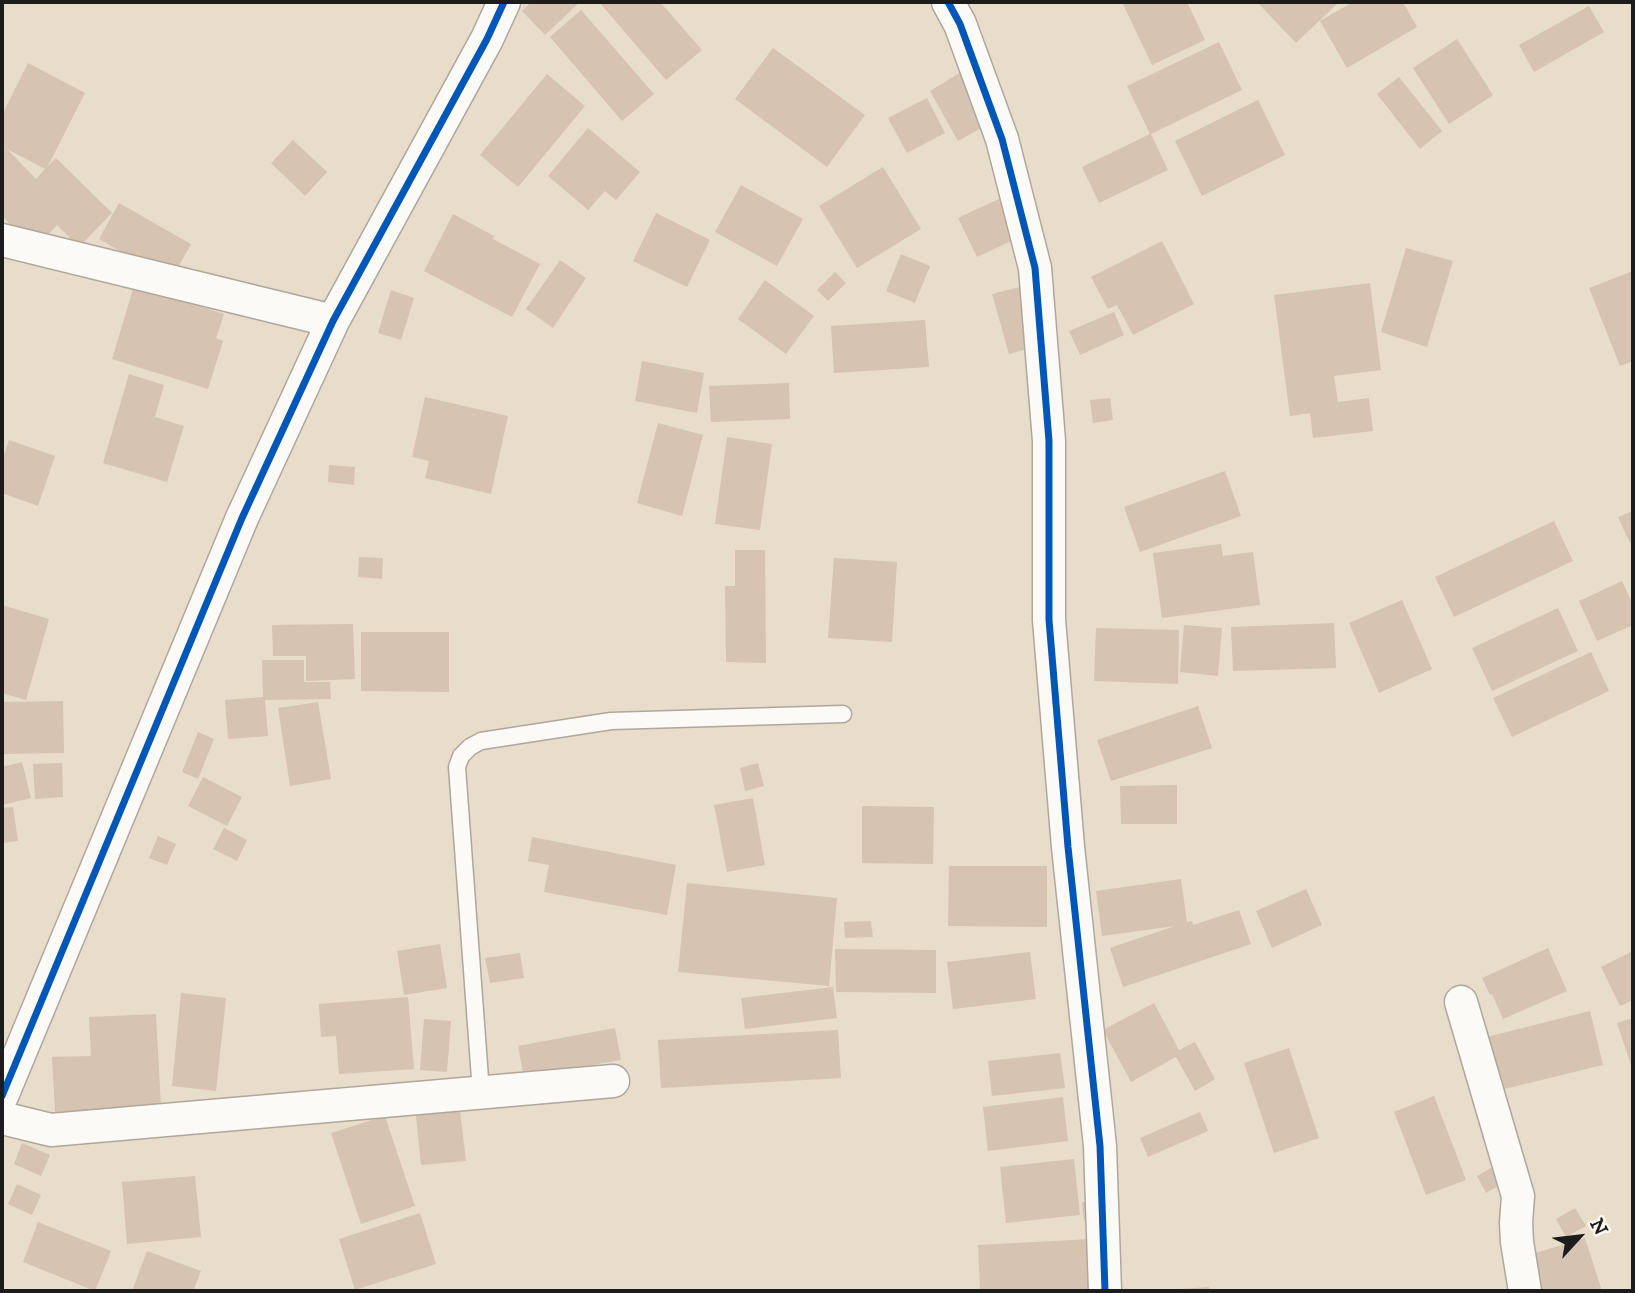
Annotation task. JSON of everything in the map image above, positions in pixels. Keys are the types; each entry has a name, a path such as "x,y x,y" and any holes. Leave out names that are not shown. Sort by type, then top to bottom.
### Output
{"street":[{"path":"2,1096 9,1048 242,518 333,321 487,39 503,2"},
{"path":"948,2 960,24 1002,139 1035,268 1049,441 1049,620 1068,847 1100,1146 1105,1291"},
{"path":"2,240 333,321"},
{"path":"1461,1002 1518,1196 1517,1232 1525,1291"},
{"path":"2,1118 51,1130 613,1081"}],"lane":[{"path":"481,1092 457,767 461,756 481,741 611,721 843,714"}],"building":[{"path":"531,2 580,2 545,35 522,11"},
{"path":"599,2 660,2 702,50 666,80"},
{"path":"1122,2 1187,2 1205,40 1152,65"},
{"path":"1257,2 1339,2 1296,43"},
{"path":"1353,2 1403,2 1417,27 1347,68 1320,21"},
{"path":"1589,6 1604,32 1534,72 1519,45"},
{"path":"581,10 654,94 622,121 550,37"},
{"path":"1457,39 1493,95 1449,124 1413,68"},
{"path":"1219,42 1242,90 1151,134 1168,170 1099,203 1082,167 1150,134 1127,86"},
{"path":"773,48 865,115 827,167 735,99"},
{"path":"28,63 85,93 48,166 56,158 112,213 79,247 57,225 34,249 2,216 2,115","holes":["7,149 45,169 36,179"]},
{"path":"963,71 992,122 958,141 930,91"},
{"path":"547,74 585,106 518,187 480,155"},
{"path":"1399,77 1442,131 1420,149 1377,94"},
{"path":"927,98 945,133 907,153 888,118"},
{"path":"1258,100 1285,155 1202,196 1175,141"},
{"path":"588,128 640,172 616,200 605,191 588,210 548,176"},
{"path":"293,140 327,172 305,196 271,163"},
{"path":"883,167 921,229 857,268 819,206"},
{"path":"741,185 803,219 777,266 715,232"},
{"path":"1003,197 1022,236 977,257 958,218"},
{"path":"119,203 191,244 171,280 99,239"},
{"path":"656,213 710,240 687,287 633,261"},
{"path":"453,214 540,264 512,317 424,271"},
{"path":"1162,241 1194,304 1133,335 1117,305 1108,309 1091,277"},
{"path":"1406,248 1453,261 1427,347 1381,332"},
{"path":"901,254 930,266 915,303 886,291"},
{"path":"560,260 586,278 553,328 526,309"},
{"path":"1633,271 1633,361 1620,366 1589,288"},
{"path":"835,272 846,283 828,301 817,290"},
{"path":"765,280 814,316 786,354 738,319"},
{"path":"1370,283 1381,370 1334,376 1338,402 1369,398 1373,431 1313,438 1310,413 1290,416 1274,295"},
{"path":"1028,285 1045,344 1009,354 992,294"},
{"path":"134,286 224,314 216,338 223,341 208,389 112,359"},
{"path":"391,290 414,298 401,340 378,333"},
{"path":"1114,312 1124,335 1080,355 1069,331"},
{"path":"925,320 929,367 834,373 831,326"},
{"path":"642,361 704,373 697,413 635,401"},
{"path":"129,374 164,385 155,417 184,426 167,482 103,463"},
{"path":"789,383 790,419 711,422 709,386"},
{"path":"425,397 508,416 491,494 425,478 429,461 412,457"},
{"path":"1110,398 1113,420 1093,423 1090,400"},
{"path":"658,423 703,435 682,516 637,503"},
{"path":"727,437 772,444 760,530 715,524"},
{"path":"9,440 55,456 38,506 2,493 2,461"},
{"path":"329,465 355,467 354,485 328,482"},
{"path":"1225,471 1241,516 1140,552 1124,507"},
{"path":"1633,511 1633,542 1630,543 1618,517"},
{"path":"1554,521 1573,561 1454,617 1435,577"},
{"path":"1221,544 1223,556 1253,552 1260,605 1162,618 1153,553"},
{"path":"735,550 765,550 766,663 726,662 725,586 735,586"},
{"path":"359,557 383,558 382,579 358,577"},
{"path":"834,558 897,562 892,642 828,638"},
{"path":"1622,581 1633,605 1633,625 1597,641 1579,601"},
{"path":"1402,600 1432,669 1379,693 1349,623"},
{"path":"2,605 49,619 26,700 2,693"},
{"path":"1558,608 1578,651 1492,691 1472,648"},
{"path":"1334,623 1336,668 1233,671 1231,627"},
{"path":"353,624 355,679 306,681 306,656 273,656 272,625"},
{"path":"1184,625 1222,628 1218,676 1180,672"},
{"path":"1096,628 1179,630 1178,684 1094,681"},
{"path":"361,632 449,632 449,692 361,691"},
{"path":"1591,652 1609,691 1512,737 1493,698"},
{"path":"262,660 304,660 304,682 330,682 331,699 265,700 268,736 228,739 225,700 263,697"},
{"path":"63,701 64,753 3,754 2,702"},
{"path":"318,702 331,779 290,786 278,708"},
{"path":"1198,706 1212,748 1111,781 1097,740"},
{"path":"198,732 214,739 198,779 182,772"},
{"path":"22,762 31,798 2,805 2,767"},
{"path":"62,763 63,797 35,799 33,764"},
{"path":"758,763 764,786 745,791 740,768"},
{"path":"203,777 242,797 227,826 188,806"},
{"path":"1177,785 1177,824 1121,824 1120,786"},
{"path":"753,798 765,865 727,872 714,805"},
{"path":"862,806 934,807 933,864 862,863"},
{"path":"13,807 18,841 2,843 2,808"},
{"path":"224,828 247,840 237,861 213,849"},
{"path":"158,836 176,844 167,865 149,858"},
{"path":"532,837 676,865 667,915 544,892 549,865 528,861"},
{"path":"949,866 1047,866 1047,927 948,926"},
{"path":"1181,879 1187,922 1192,921 1193,925 1239,910 1251,944 1123,987 1110,948 1175,926 1102,936 1096,891"},
{"path":"687,883 837,898 829,986 678,972"},
{"path":"1306,889 1322,925 1272,948 1256,911"},
{"path":"871,921 873,937 845,938 844,922"},
{"path":"440,944 447,988 404,995 397,951"},
{"path":"1548,948 1567,991 1503,1019 1482,978"},
{"path":"835,949 936,950 936,993 836,992"},
{"path":"1633,951 1633,1000 1620,1006 1601,967"},
{"path":"1030,952 1036,999 953,1009 947,962"},
{"path":"520,953 524,978 490,983 485,958"},
{"path":"833,987 837,1018 745,1029 741,998"},
{"path":"181,993 226,998 216,1091 172,1086"},
{"path":"408,997 414,1069 339,1074 336,1036 321,1037 319,1004"},
{"path":"1154,1003 1179,1050 1195,1042 1215,1079 1195,1091 1176,1057 1131,1082 1103,1030"},
{"path":"1590,1011 1603,1065 1500,1090 1487,1037"},
{"path":"156,1014 161,1107 55,1112 52,1057 91,1056 89,1017"},
{"path":"1633,1018 1633,1071 1617,1023"},
{"path":"424,1019 451,1021 447,1072 420,1070"},
{"path":"615,1028 621,1060 524,1077 518,1046"},
{"path":"838,1030 841,1078 661,1088 658,1040"},
{"path":"1289,1048 1319,1138 1274,1153 1244,1063"},
{"path":"1060,1053 1065,1088 992,1096 988,1061"},
{"path":"1434,1096 1466,1180 1426,1195 1394,1112"},
{"path":"1063,1097 1068,1141 988,1151 983,1107"},
{"path":"459,1102 466,1161 421,1165 415,1106"},
{"path":"1200,1112 1208,1131 1148,1157 1140,1138"},
{"path":"385,1116 415,1206 361,1224 331,1133"},
{"path":"22,1143 50,1155 41,1176 14,1164"},
{"path":"1074,1159 1080,1215 1006,1223 1000,1167"},
{"path":"1498,1164 1507,1181 1486,1193 1477,1176"},
{"path":"195,1176 201,1237 127,1244 122,1182"},
{"path":"17,1184 41,1195 32,1215 8,1204"},
{"path":"1104,1200 1106,1218 1084,1221 1082,1202"},
{"path":"1575,1208 1586,1226 1566,1237 1556,1219"},
{"path":"420,1213 436,1264 355,1290 339,1239"},
{"path":"38,1222 111,1251 95,1291 23,1262"},
{"path":"1585,1238 1602,1291 1541,1291 1529,1255"},
{"path":"1091,1239 1094,1291 980,1291 978,1245"},
{"path":"147,1251 201,1271 193,1291 132,1291"},
{"path":"1209,1287 1209,1291 1181,1291 1181,1289"}],"cycle path":[{"path":"2,1096 242,518 333,321 487,39 504,2"},
{"path":"948,2 960,24 1002,139 1035,268 1049,441 1049,620 1068,847 1100,1146 1105,1291"}]}
